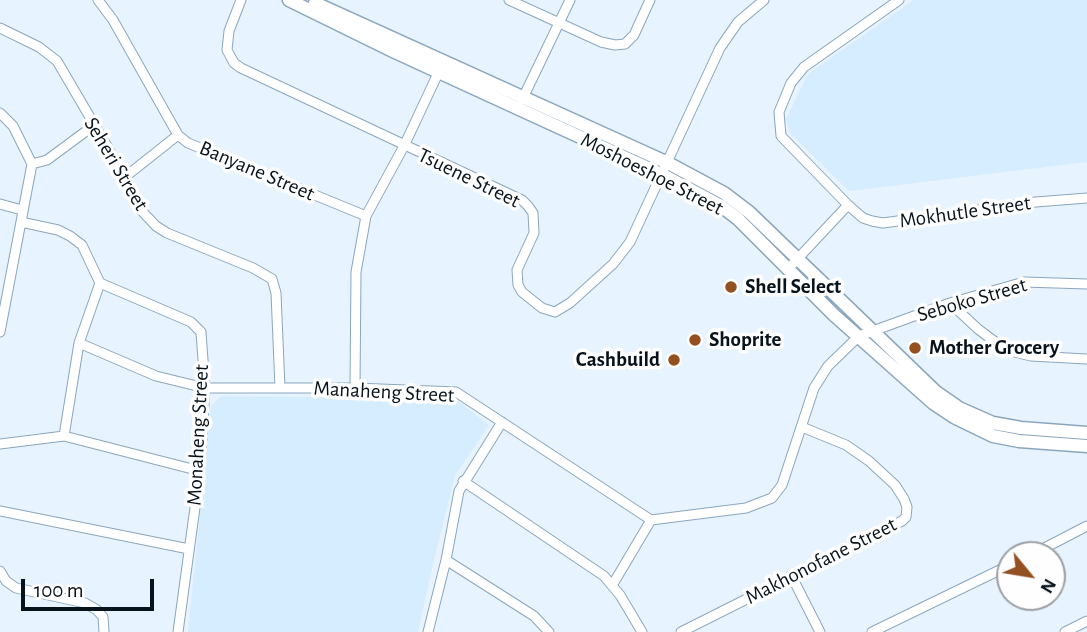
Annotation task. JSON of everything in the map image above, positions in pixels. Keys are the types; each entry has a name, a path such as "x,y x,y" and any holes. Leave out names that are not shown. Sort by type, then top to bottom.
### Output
{"street":[{"name":"Banyane Street","path":"98,0 113,20 178,135 188,143 366,216"},
{"name":"Tsuene Street","path":"241,0 227,41 227,50 234,63 250,74 522,200 528,206 533,213 534,233 517,270 517,285 522,292 549,312 560,311 613,264 631,242 729,33 764,0"},
{"name":"Moshoeshoe Street","path":"289,0 665,169 697,177 739,202 859,336 933,403 972,427 993,436 1019,441 1087,446"},
{"name":"Moshoeshoe Street","path":"308,0 441,67"},
{"path":"509,0 615,46 625,44 634,35 650,0"},
{"path":"521,103 570,0"},
{"name":"Mokhutle Street","path":"899,0 804,67 791,83 779,112 781,136 863,218 883,223 1036,202 1087,198"},
{"name":"Seheri Street","path":"0,28 39,47 57,61 125,177 130,194 156,226 253,268 272,279 276,293 280,388"},
{"path":"355,388 356,272 366,216 404,146 441,67"},
{"path":"0,113 13,126 32,164 0,332"},
{"path":"32,164 47,160 93,126"},
{"path":"125,177 178,135"},
{"path":"0,204 22,209"},
{"path":"793,264 848,205"},
{"path":"21,222 58,230 82,245 100,283 79,343 64,436"},
{"name":"Moshoeshoe Street","path":"793,264 872,331 936,392 959,408 976,417 1021,428 1087,433"},
{"name":"Seboko Street","path":"859,336 950,303 1024,282 1087,284"},
{"name":"Monaheng Street","path":"100,283 197,327 202,340 205,388 200,471 178,632"},
{"path":"950,303 1006,350 1031,356 1087,359"},
{"path":"613,584 651,520 746,508 767,501 778,492 817,382 828,366 859,336"},
{"name":"Manaheng Street","path":"79,343 156,376 205,388 456,391 651,520"},
{"path":"429,632 446,560 456,500 463,481 502,422"},
{"name":"Makhonofane Street","path":"681,632 902,522 907,513 904,499 895,485 869,461 846,445 802,427"},
{"path":"0,444 64,436 200,471"},
{"path":"463,481 613,584 642,632"},
{"path":"0,511 189,549"},
{"path":"1058,541 1087,526"},
{"path":"446,560 534,616 549,632"},
{"path":"0,571 6,581 16,588 85,603 97,610 103,617 104,632"},
{"path":"872,632 996,572"},
{"path":"791,575 820,632"},
{"path":"1065,632 1087,621"}],"shaded area":[{"path":"914,0 1087,0 1087,162 849,191 790,133 786,119 808,74"},
{"path":"221,396 455,399 489,425 455,476 418,632 188,632 211,406"}],"place":[{"name":"Shell Select","path":"731,287"},
{"name":"Shoprite","path":"695,340"},
{"name":"Mother Grocery","path":"915,348"},
{"name":"Cashbuild","path":"674,360"}]}
